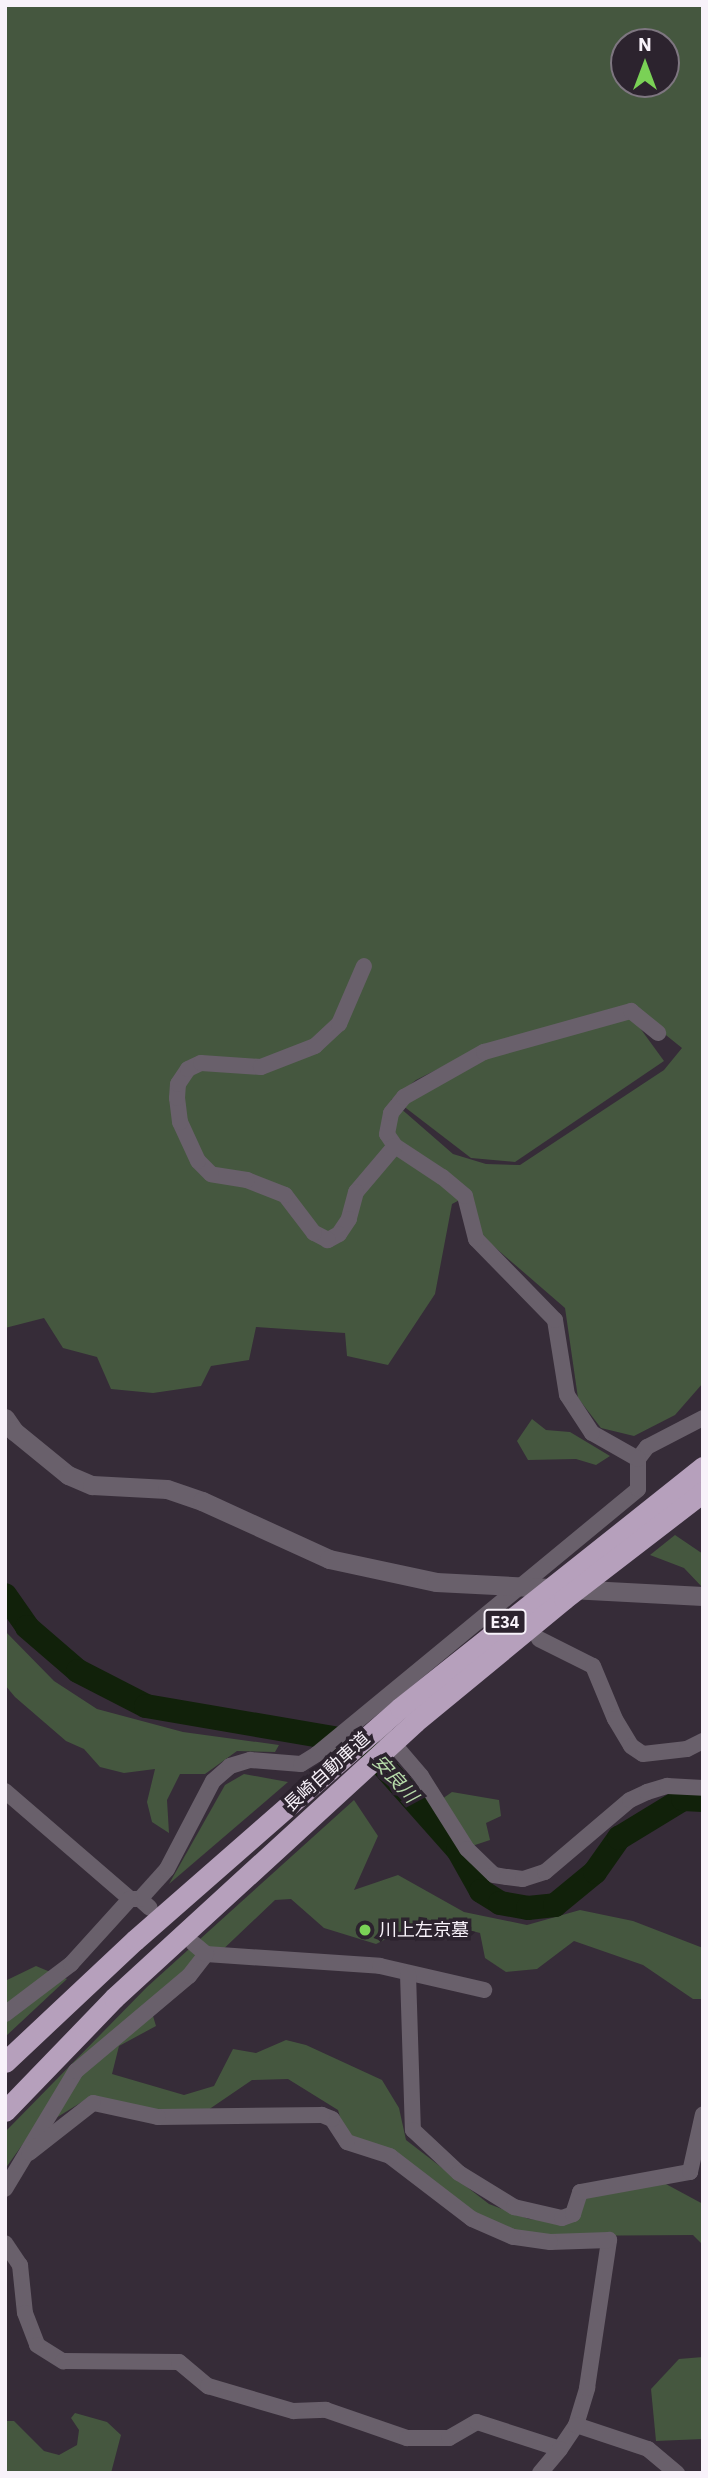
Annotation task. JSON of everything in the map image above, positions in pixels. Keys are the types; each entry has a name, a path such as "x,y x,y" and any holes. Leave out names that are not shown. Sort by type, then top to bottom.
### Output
{"highway":[{"name":"長崎自動車道","path":"5,2062 314,1782 551,1584 702,1468"},
{"name":"長崎自動車道","path":"5,2110 114,1998 336,1795 564,1599 703,1492"}],"street":[{"path":"365,966 339,1024 315,1046 261,1067 201,1063 188,1069 178,1084 180,1122 198,1161 211,1174 247,1180 285,1195 314,1233 328,1240 339,1234 349,1219 356,1192 395,1146"},
{"path":"638,1459 592,1433 576,1413 567,1395 555,1320 476,1239 465,1196 395,1146 387,1134 391,1113 404,1097 484,1052 631,1011 658,1033"},
{"path":"5,1418 47,1459 92,1485 167,1489 233,1513 329,1559 436,1582 703,1595"},
{"path":"5,2014 71,1964 140,1902 167,1869 213,1782 230,1766 250,1760 301,1764 317,1755 518,1587 631,1498 638,1489 638,1459 647,1447 703,1418"},
{"path":"538,1639 593,1666 615,1719 631,1746 643,1755 687,1749 703,1741"},
{"path":"356,1720 374,1727 402,1749 467,1849 494,1875 523,1879 545,1872 630,1800 647,1792 667,1786 703,1788"},
{"path":"5,1791 140,1902"},
{"path":"7,2183 29,2153 76,2071 189,1976 200,1949 344,1962 484,1990"},
{"path":"408,1974 413,2130 458,2174 514,2207 562,2218 573,2214 580,2192 690,2172 703,2114"},
{"path":"29,2153 93,2103 158,2117 321,2115 332,2119 347,2143 390,2156 472,2219 513,2237 550,2242 609,2240 587,2388 576,2425 541,2473"},
{"path":"5,2243 20,2265 25,2313 37,2345 63,2361 179,2362 208,2386 293,2411 326,2410 407,2438 449,2438 477,2422 560,2449"},
{"path":"576,2425 648,2449 677,2473"}],"green space":[{"path":"5,5 703,5 703,1383 675,1415 634,1436 601,1428 578,1398 565,1308 483,1237 469,1195 452,1204 435,1294 388,1365 347,1356 345,1333 256,1327 249,1360 211,1366 201,1386 153,1393 111,1389 97,1357 63,1348 44,1318 5,1328","holes":["631,1007 682,1048 664,1070 520,1165 486,1164 453,1154 391,1100 416,1080 482,1047"]},
{"path":"632,1017 664,1061 515,1162 471,1158 402,1105 486,1057"},
{"path":"532,1419 546,1430 570,1432 610,1456 596,1465 576,1459 528,1460 517,1441"},
{"path":"675,1535 703,1554 703,1588 684,1568 650,1555"},
{"path":"5,1631 54,1681 97,1709 183,1732 279,1745 275,1752 237,1751 205,1774 180,1774 167,1800 169,1833 152,1822 147,1802 155,1769 124,1773 100,1767 84,1749 66,1741 5,1685"},
{"path":"244,1774 288,1782 169,1884 225,1785"},
{"path":"452,1792 499,1800 501,1816 486,1823 490,1840 472,1846 442,1799"},
{"path":"354,1800 378,1836 354,1890 398,1875 464,1912 527,1925 580,1910 633,1921 703,1948 703,1999 693,1999 643,1965 574,1941 537,1969 506,1972 485,1958 480,1933 426,1919 376,1944 324,1928 291,1899 275,1900 153,2016 156,2026 119,2046 112,2074 184,2095 214,2086 233,2049 256,2053 286,2040 306,2045 382,2080 399,2108 406,2140 489,2204 529,2219 568,2222 584,2197 664,2183 703,2204 703,2245 693,2235 546,2236 513,2232 474,2215 345,2134 338,2110 288,2079 252,2080 208,2110 149,2110 85,2100 30,2134 5,2169 5,2132 147,1987"},
{"path":"36,1966 67,1979 5,2037 5,1981"},
{"path":"703,2357 703,2439 656,2441 651,2389 679,2359"},
{"path":"75,2413 107,2422 121,2435 111,2473 5,2473 5,2421 14,2421 44,2451 59,2455 77,2445 79,2430 71,2418"}],"waterway":[{"name":"安良川","path":"5,1595 27,1627 78,1671 146,1706 363,1743 458,1850 481,1891 500,1903 528,1908 555,1905 595,1872 619,1838 683,1799 703,1800"}],"place":[{"name":"川上左京墓","path":"365,1930"}]}
